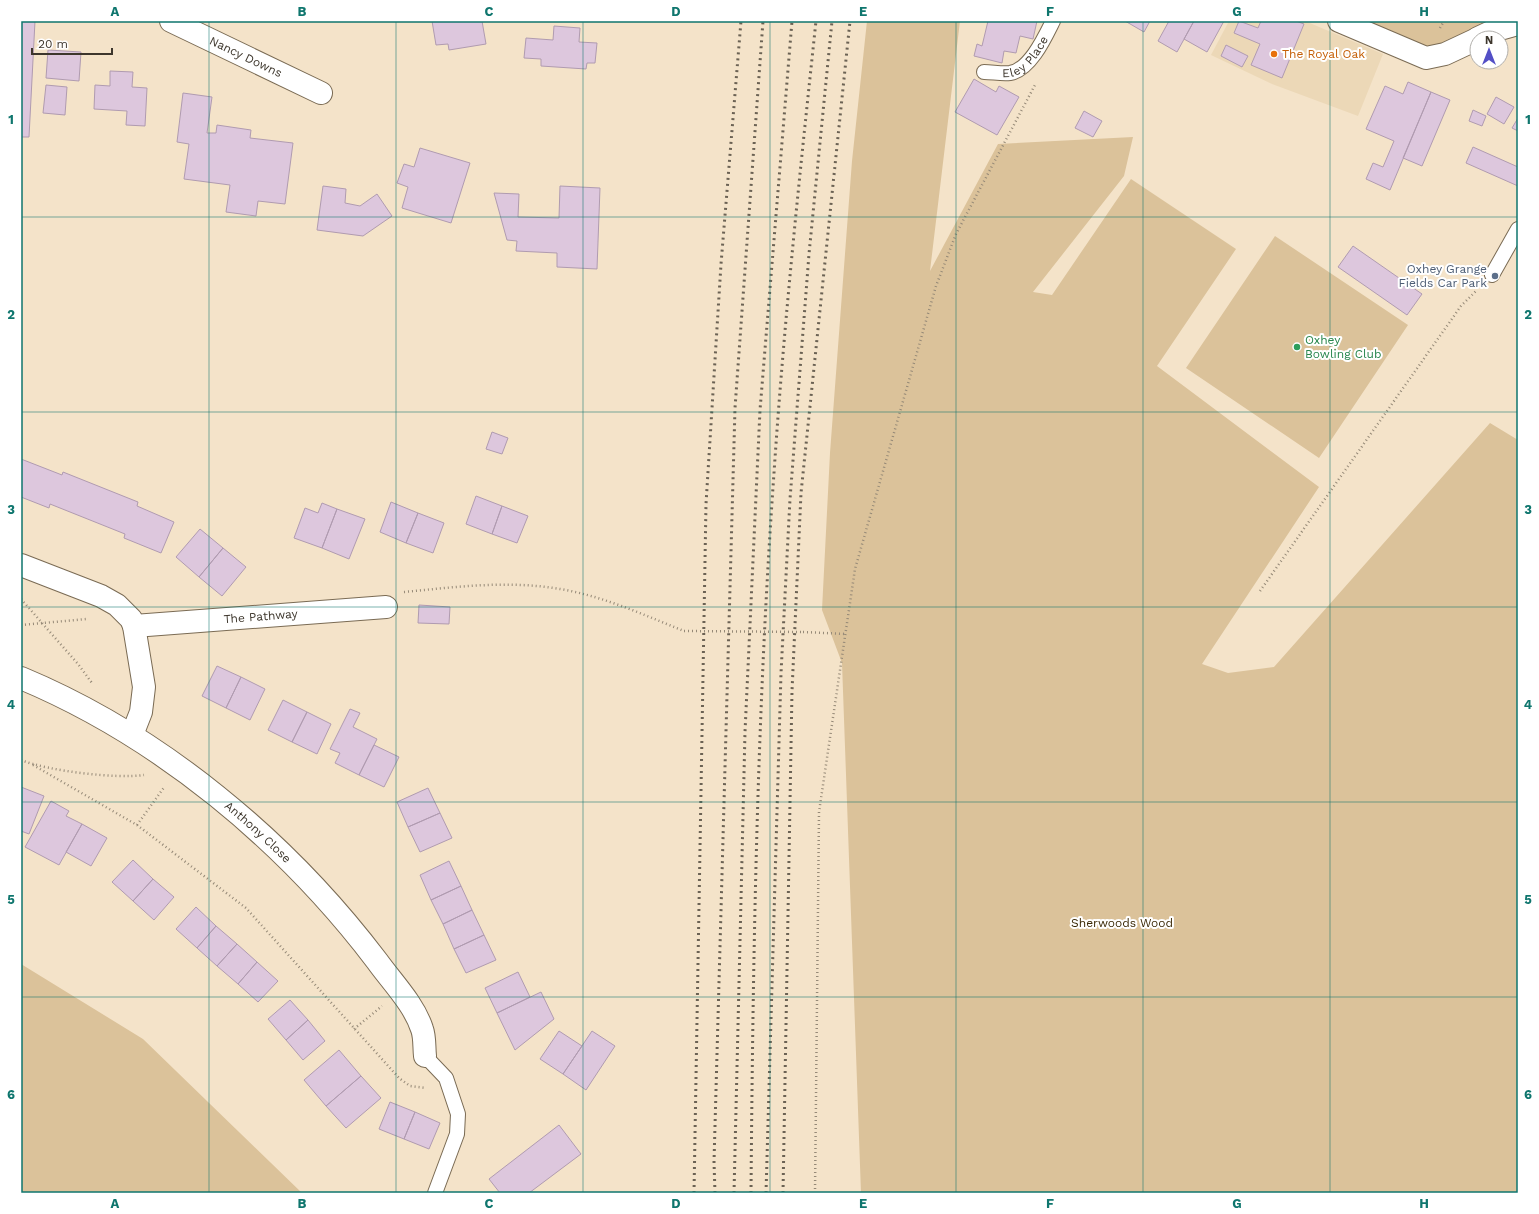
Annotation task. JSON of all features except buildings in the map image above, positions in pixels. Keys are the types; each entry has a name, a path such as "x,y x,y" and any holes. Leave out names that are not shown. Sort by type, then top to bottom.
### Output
{"street":[{"name":"Nancy Downs","path":"171,21 321,92"},
{"path":"1339,21 1426,58 1445,54 1469,42"},
{"path":"1497,30 1518,24"},
{"path":"21,566 100,596 117,605 129,619 144,687 141,712 132,735"},
{"name":"The Pathway","path":"129,619 386,608"},
{"name":"Anthony Close","path":"21,678 60,694 99,714 132,735 222,801 271,842 321,895 368,950 412,1007 423,1030 424,1056"}],"lane":[{"name":"Eley Place","path":"984,72 1011,73 1024,65 1038,50 1053,21"},
{"path":"1492,275 1518,229"},
{"path":"424,1056 446,1078 458,1114 457,1134 435,1193"}],"path":[{"path":"815,1193 820,812 855,569 936,286 956,234 1006,138"},
{"path":"1260,592 1461,306 1492,275"},
{"path":"386,608 396,593 486,584 532,586 561,589 611,602 684,631 803,632 846,634"},
{"path":"21,600 78,664 94,687"},
{"path":"21,625 43,624 109,616 129,619"},
{"path":"21,760 33,765 137,825 246,908 399,1078 410,1086 421,1088 435,1088 448,1082"},
{"path":"33,765 99,775 135,776 178,768"},
{"path":"137,825 178,768"},
{"path":"354,1029 400,992"}],"shaded area":[{"path":"1229,21 1305,21 1383,54 1358,116 1272,84 1211,55"}],"green space":[{"name":"Sherwoods Wood","path":"867,21 960,21 930,271 998,144 1133,137 1124,176 1033,292 1052,295 1131,179 1236,249 1157,366 1319,487 1202,664 1228,673 1274,667 1490,423 1518,440 1518,1193 861,1193 842,663 822,610 830,453 852,161"},
{"path":"1359,21 1503,21 1482,30 1469,30 1469,35 1429,52"},
{"name":"Oxhey Bowling Club","path":"1275,236 1408,325 1319,458 1186,368"},
{"path":"21,964 143,1039 302,1193 21,1193"}],"railway":[{"path":"694,1193 706,504 721,264 741,21"},
{"path":"715,1193 714,1162 735,408 763,21"},
{"path":"734,1193 745,732 760,410 792,21"},
{"path":"751,1193 757,833 768,563 787,303 816,21"},
{"path":"766,1193 781,673 790,499 809,254 832,21"},
{"path":"783,1193 792,691 801,493 850,21"}],"place":[{"name":"The Royal Oak","path":"1274,54"},
{"name":"Oxhey Grange Fields Car Park","path":"1495,276"},
{"name":"Oxhey Bowling Club","path":"1297,347"}]}
